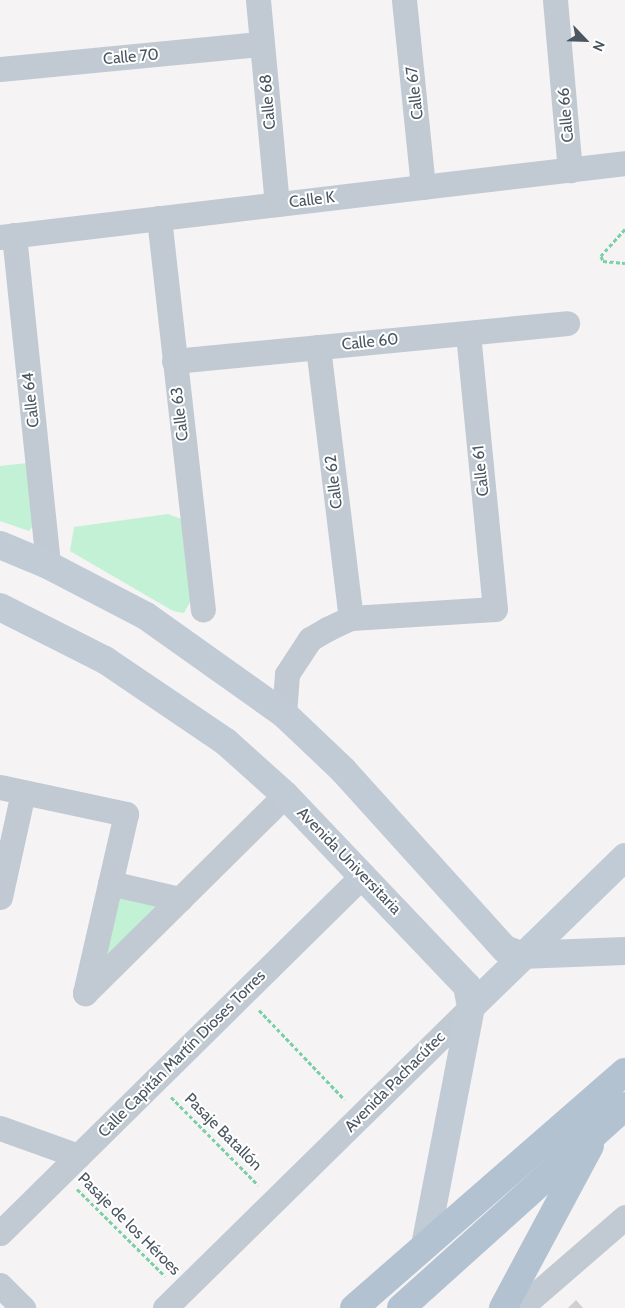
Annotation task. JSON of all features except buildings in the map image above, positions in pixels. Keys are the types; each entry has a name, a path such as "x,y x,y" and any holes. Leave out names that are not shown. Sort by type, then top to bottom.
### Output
{"main road":[{"path":"354,1308 425,1244 625,1072"},
{"path":"401,1308 625,1106"},
{"path":"503,1308 598,1130"}],"street":[{"name":"Calle 68","path":"258,0 277,204"},
{"name":"Calle 67","path":"404,0 423,187"},
{"name":"Calle 66","path":"555,0 570,170"},
{"name":"Calle 70","path":"0,69 262,44"},
{"name":"Calle K","path":"7,236 625,163"},
{"name":"Calle 63","path":"158,218 203,610"},
{"name":"Calle 64","path":"7,236 48,565"},
{"name":"Calle 60","path":"174,361 567,323"},
{"name":"Calle 61","path":"350,618 495,609 468,333"},
{"name":"Calle 62","path":"318,347 350,618"},
{"path":"0,545 48,565 188,643 284,714 343,770 505,949 521,955 625,951"},
{"name":"Avenida Universitaria","path":"0,607 152,689 226,742 285,795 363,875 466,986 471,1007 425,1244"},
{"path":"284,714 282,691 297,656 310,639 350,618"},
{"path":"0,898 11,789 126,814 85,993 285,795"},
{"name":"Avenida Pachacútec","path":"173,1300 361,1117 521,955 625,857"},
{"name":"Calle Capitán Martín Dioses Torres","path":"0,1233 363,875"},
{"path":"110,883 180,899"},
{"path":"0,1128 78,1156"},
{"path":"520,1308 625,1217"},
{"path":"0,1285 23,1308"}],"path":[{"path":"625,229 601,256 603,261 625,263"},
{"path":"243,993 361,1117"},
{"name":"Pasaje Batallón","path":"155,1080 275,1201"},
{"name":"Pasaje de los Héroes","path":"60,1173 173,1300"}],"green space":[{"path":"27,463 33,526 29,531 0,521 0,466"},
{"path":"168,514 181,519 191,600 184,613 173,611 70,551 74,527"},
{"path":"115,893 159,903 97,969"}]}
